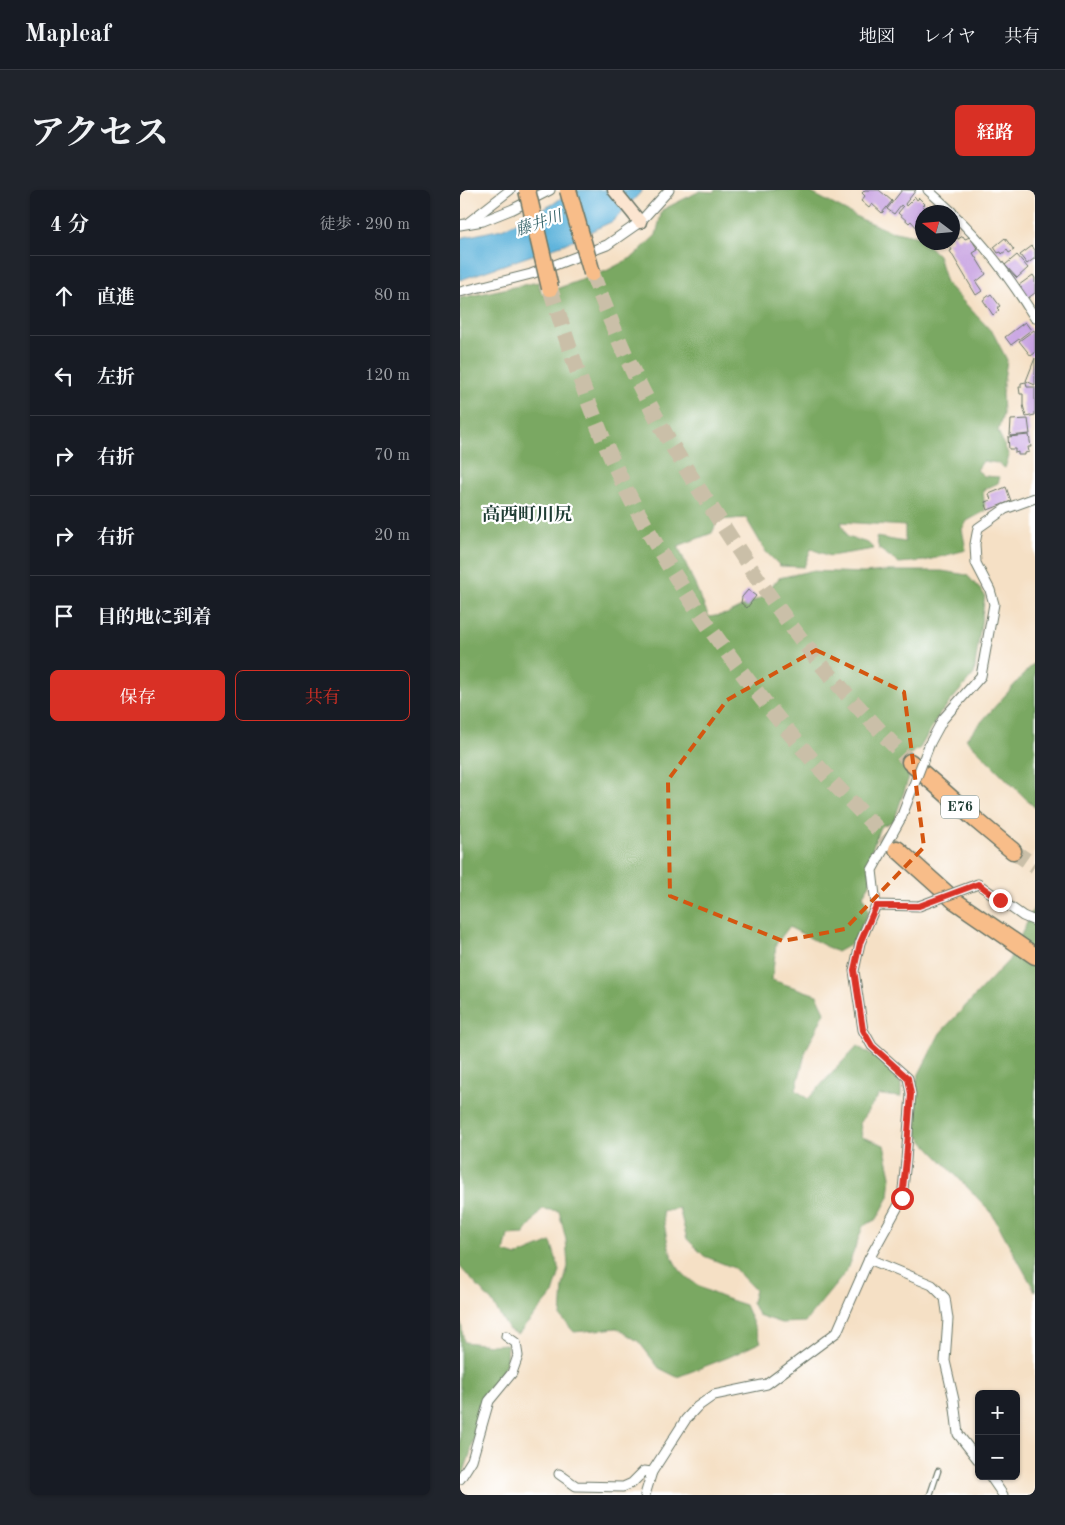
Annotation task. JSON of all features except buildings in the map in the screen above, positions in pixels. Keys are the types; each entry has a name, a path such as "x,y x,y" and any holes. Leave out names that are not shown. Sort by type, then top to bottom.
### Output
{"highway":[{"path":"527,190 550,288"},
{"path":"569,190 576,222 592,273"},
{"name":"E76","path":"910,762 1013,851"},
{"path":"897,849 955,901 1035,956"}],"street":[{"path":"464,224 510,190"},
{"path":"464,224 483,221 513,209 550,190"},
{"path":"614,190 640,222"},
{"path":"928,190 944,205"},
{"path":"460,292 531,274 607,245 640,222 669,191"},
{"path":"960,220 969,228 1021,296 1035,318"},
{"path":"645,1495 652,1472 686,1419 697,1407 714,1395 767,1384 837,1332 868,1259 902,1198 911,1094 908,1078 872,1046 863,1030 854,970 860,943 876,906 872,870 901,818 930,743 943,719 981,676 994,604 990,590 976,563 975,544 978,528 1005,509 1035,498"},
{"path":"876,906 919,906 978,884 1023,916 1035,921"},
{"path":"868,1259 932,1286 945,1298 948,1319 945,1361 954,1400 958,1434 975,1456"},
{"path":"460,1479 472,1460 489,1402 512,1373 518,1356 516,1343 506,1336"},
{"path":"558,1474 587,1491 623,1488 632,1483 644,1471 652,1472"},
{"path":"993,1480 1003,1495"}],"lane":[{"path":"930,1495 938,1471"}],"highlighted area":[{"path":"816,650 904,692 924,847 845,929 783,941 670,896 668,780 727,700"}],"green space":[{"path":"715,190 806,190 861,219 890,231 915,236 915,250 933,250 938,255 946,283 993,333 1007,360 1002,393 1003,414 998,431 1009,456 1005,468 997,463 983,461 977,470 984,476 1000,477 998,483 983,490 985,511 967,521 962,529 966,550 924,561 899,563 879,549 876,537 905,542 905,526 841,522 847,537 868,543 874,549 830,556 811,549 804,567 780,566 766,552 746,518 718,520 712,533 678,546 709,617 727,614 762,597 779,578 810,571 864,573 942,571 967,575 985,595 974,674 939,715 920,748 909,755 903,765 909,777 894,821 880,827 872,849 870,884 863,895 869,911 853,943 837,952 789,927 776,944 772,980 817,995 825,1012 806,1050 796,1090 808,1099 857,1046 879,1060 901,1084 901,1097 879,1095 860,1122 862,1137 884,1145 891,1176 889,1197 877,1219 863,1226 846,1272 805,1322 781,1323 758,1315 752,1302 755,1290 734,1268 704,1256 687,1239 679,1208 662,1211 670,1250 680,1270 705,1289 745,1305 761,1342 729,1357 677,1377 659,1368 639,1342 617,1328 574,1332 561,1317 563,1286 568,1266 566,1240 559,1211 542,1209 524,1234 508,1235 504,1252 517,1256 551,1242 560,1271 553,1294 518,1334 509,1330 492,1302 460,1267 460,298 538,282 542,294 606,271 633,257 656,235 662,210 700,191 713,192"},
{"path":"1033,664 1035,665 1035,808 966,739"},
{"path":"1035,906 1035,1291 991,1212 919,1137 908,1113 918,1076 940,1033 1009,960"},
{"path":"460,1316 464,1342 491,1345 507,1344 506,1363 483,1405 460,1484"}],"water":[{"name":"藤井川","path":"572,190 643,190 613,221 564,244 460,280 460,238 502,229 553,204"}],"tunnel":[{"path":"592,273 613,326 644,394 667,437 698,487 792,627 831,676 910,762"},
{"path":"550,288 578,372 609,454 635,507 674,575 718,640 766,704 826,775 897,849"},
{"path":"1013,851 1035,866"}],"district":[{"name":"高西町川尻","path":"527,515"}],"route":[{"path":"902,1198 911,1094 908,1078 872,1046 863,1030 854,970 860,943 876,906 919,906 978,884 1000,900"}]}
